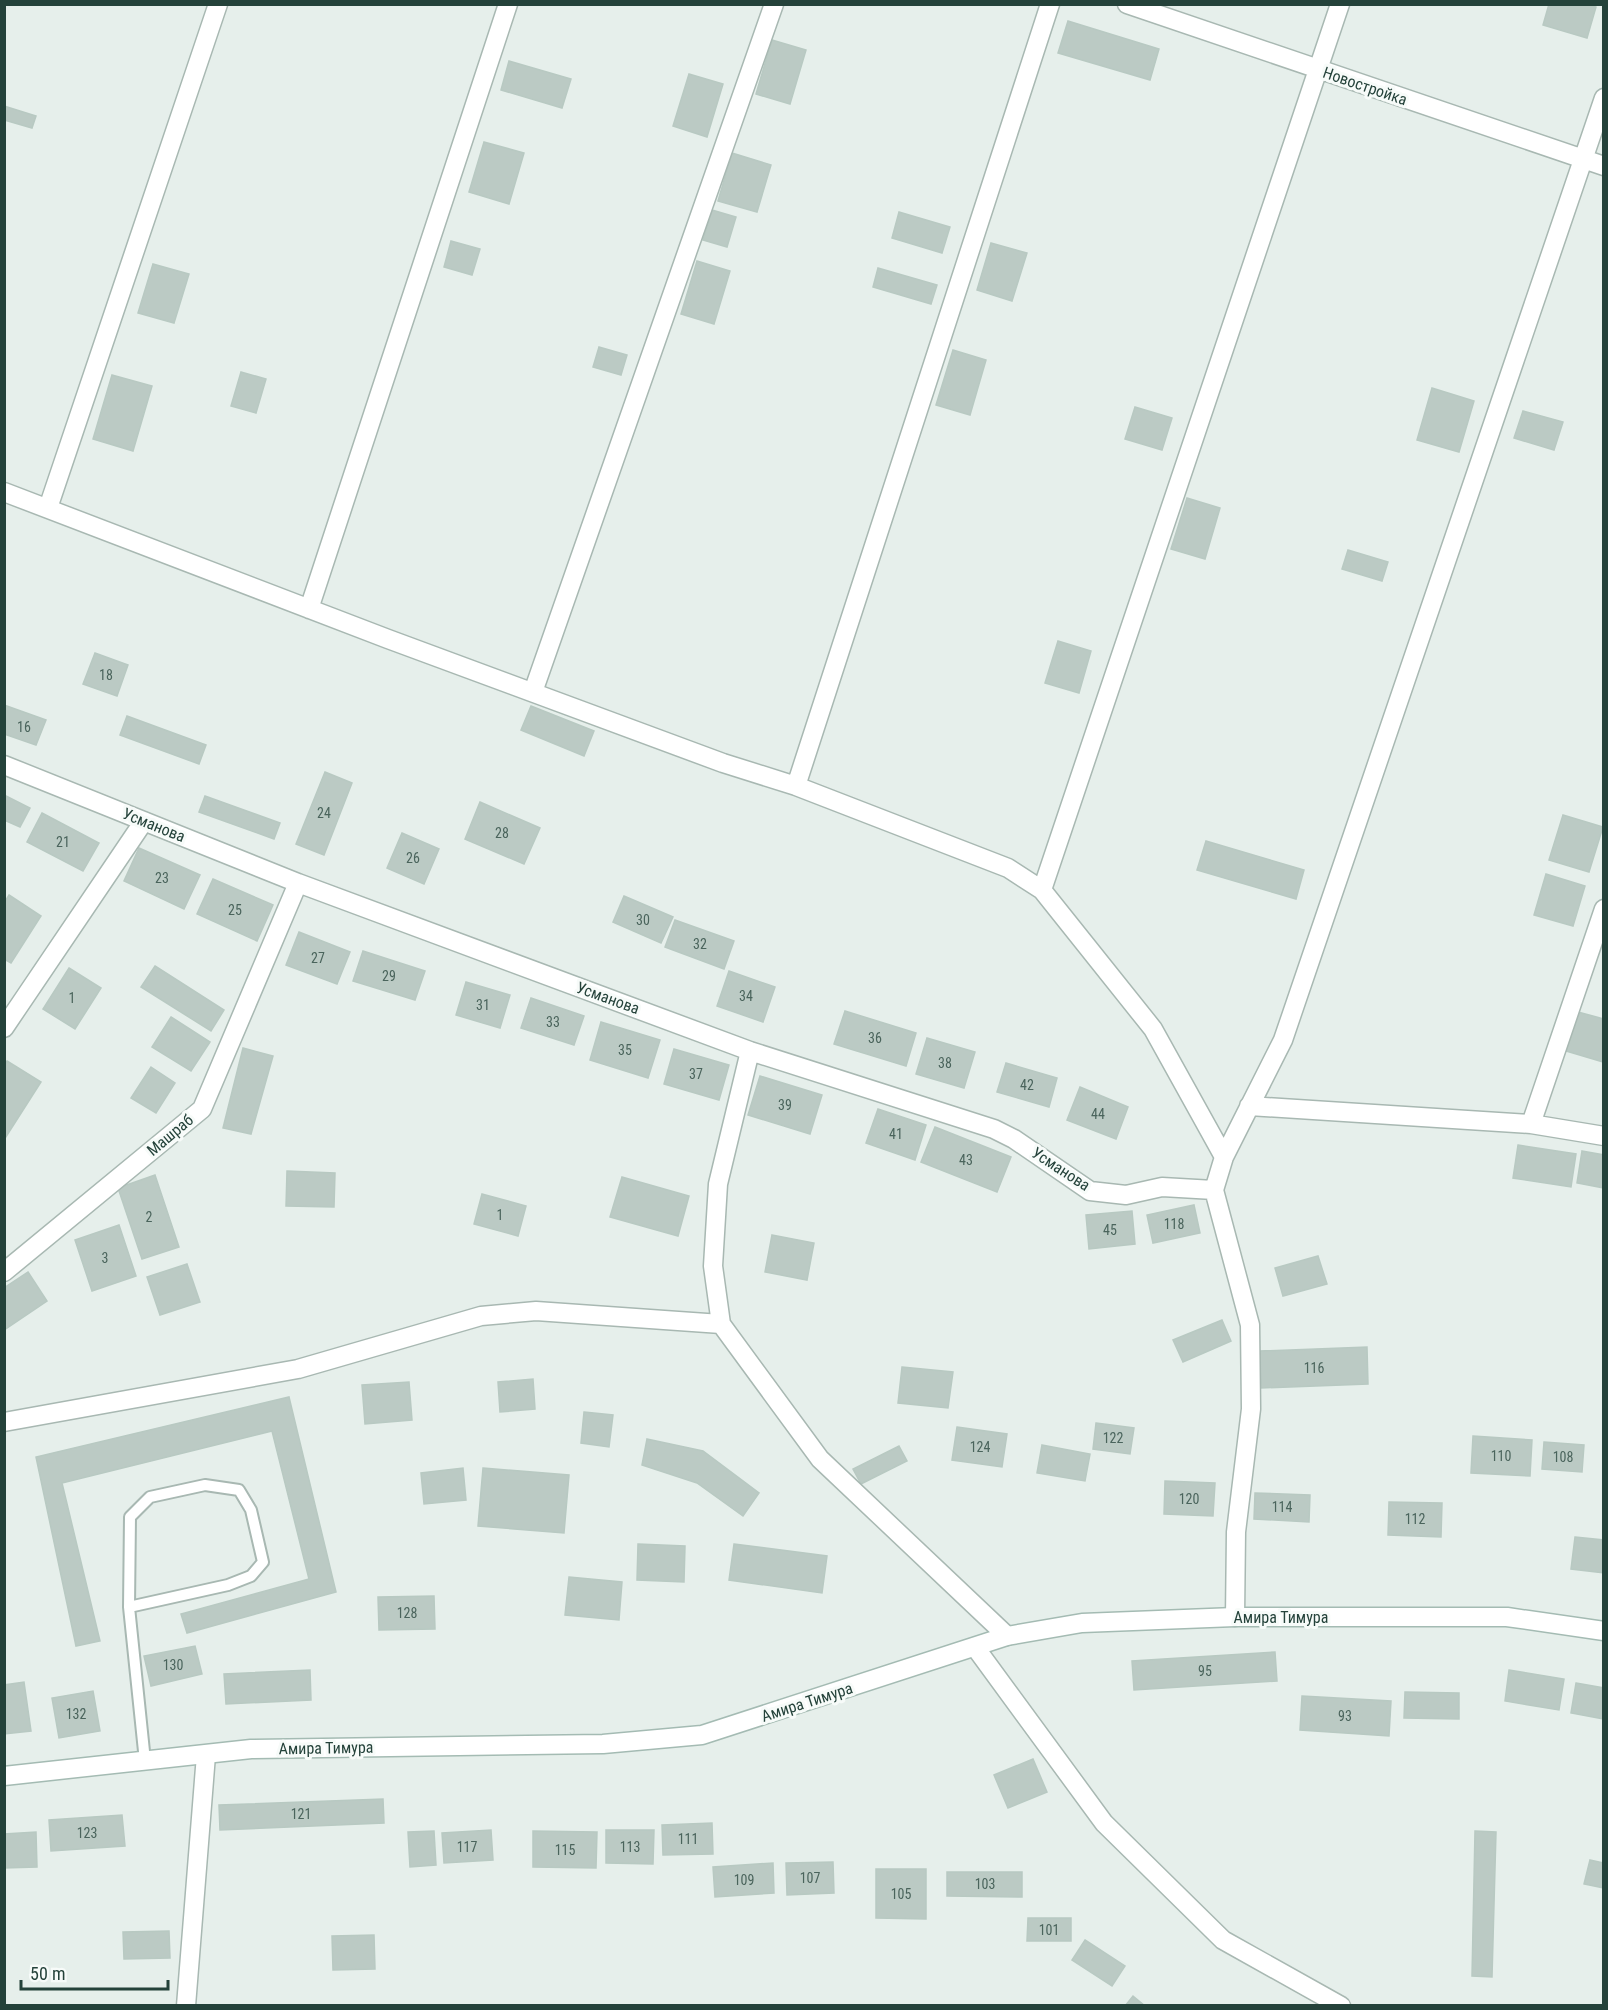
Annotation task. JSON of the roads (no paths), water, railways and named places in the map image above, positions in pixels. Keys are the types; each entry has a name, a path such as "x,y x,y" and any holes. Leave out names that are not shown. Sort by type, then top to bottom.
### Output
{"street":[{"path":"48,508 218,4"},
{"path":"309,609 508,4"},
{"path":"533,692 774,4"},
{"path":"796,786 1050,4"},
{"name":"Новостройка","path":"1127,4 1604,166"},
{"path":"1042,890 1340,4"},
{"path":"1235,1617 1236,1532 1251,1409 1250,1326 1214,1190 1224,1157 1283,1040 1604,98"},
{"path":"4,492 309,609 723,763 796,786 1008,868 1042,890 1153,1029 1224,1157"},
{"name":"Усманова","path":"4,765 298,883 750,1051 994,1129 1014,1139 1090,1191 1126,1195 1162,1187 1214,1190"},
{"path":"4,1028 144,821"},
{"name":"Машраб","path":"4,1272 202,1109 298,883"},
{"path":"1531,1124 1604,909"},
{"path":"750,1051 718,1184 713,1266 721,1324 820,1459 1007,1636"},
{"path":"1249,1106 1531,1124 1604,1136"},
{"path":"4,1422 298,1369 481,1316 536,1311 721,1324"},
{"name":"Амира Тимура","path":"4,1776 251,1749 603,1744 702,1735 1007,1636 1082,1623 1235,1617 1508,1617 1604,1631"},
{"path":"975,1647 1104,1823 1223,1940 1307,1997 1341,2006"},
{"path":"186,2006 206,1755"}],"lane":[{"path":"129,1608 228,1585 251,1576 263,1562 251,1510 239,1490 205,1485 150,1497 130,1517 129,1608 146,1761"}]}
